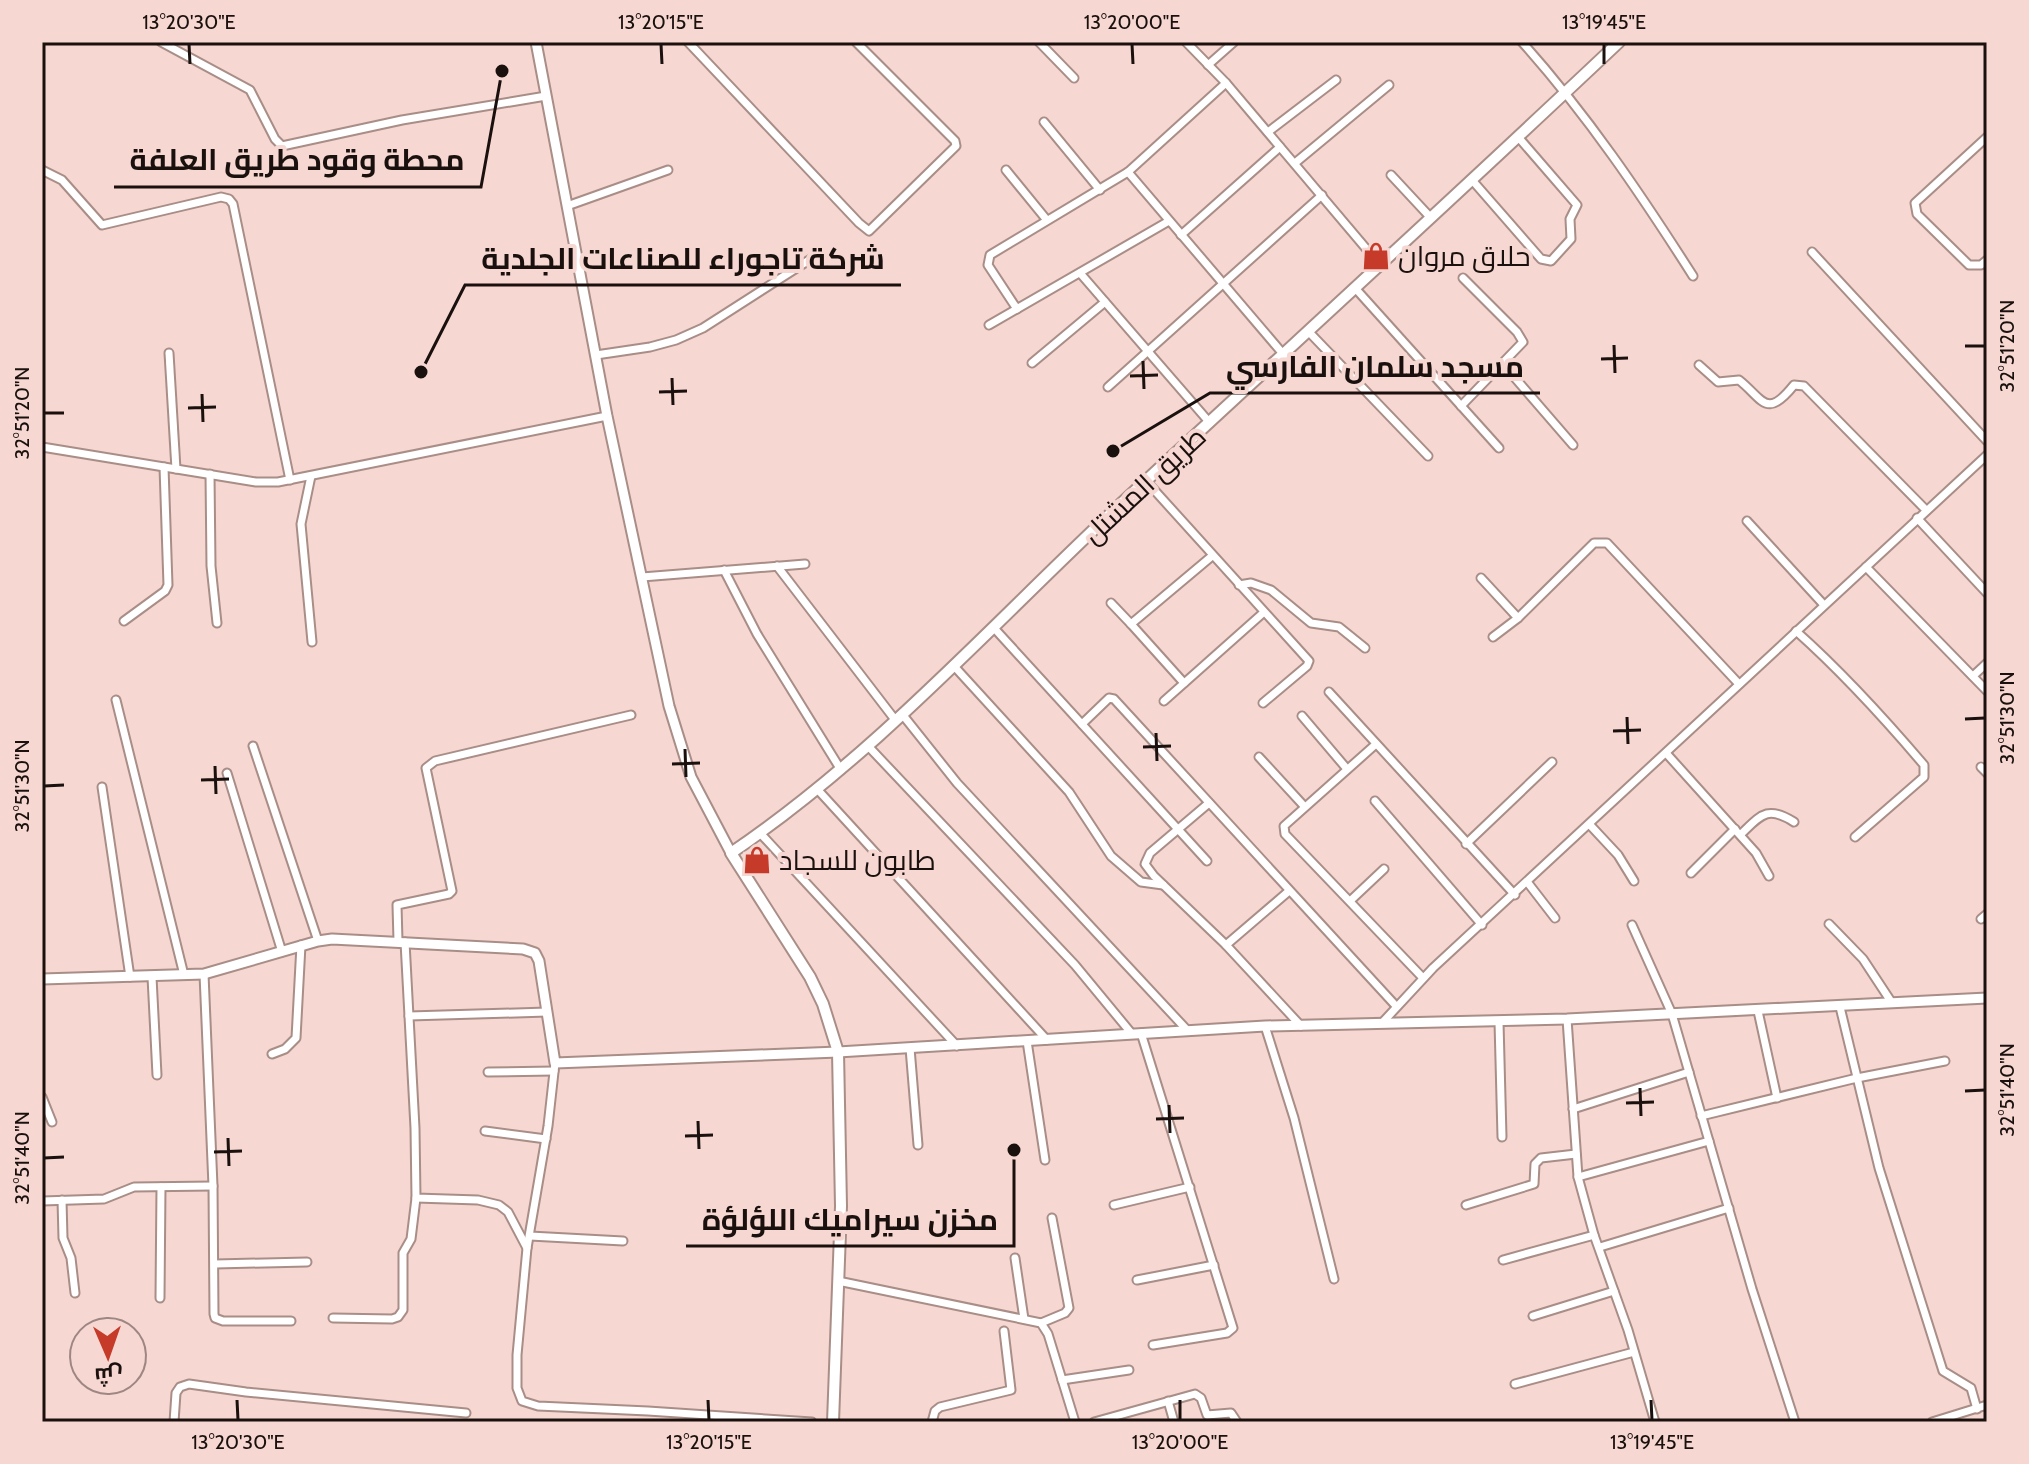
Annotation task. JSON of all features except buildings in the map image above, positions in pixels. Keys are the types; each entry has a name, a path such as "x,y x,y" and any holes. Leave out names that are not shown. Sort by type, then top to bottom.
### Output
{"main road":[{"name":"طريق المشتل","path":"731,853 818,790 899,718 1619,42"},
{"path":"731,853 810,977 823,1004 838,1052 841,1206 833,1422"}],"street":[{"path":"161,42 250,90 275,139 282,146 402,120 546,96"},
{"path":"536,42 607,416 669,706 686,762 731,853"},
{"path":"688,42 869,231 956,146 955,141 856,42"},
{"path":"1039,42 1074,78"},
{"path":"1186,42 1226,83 1380,265"},
{"path":"1208,65 1233,42"},
{"path":"1522,42 1568,93 1693,276"},
{"path":"1268,132 1336,80"},
{"path":"1017,309 988,265 990,255 1128,172 1226,83"},
{"path":"1295,163 1389,85"},
{"path":"1044,122 1100,190"},
{"path":"1987,137 1915,203 1914,208 1969,265 1981,265 1987,260"},
{"path":"1472,180 1541,259 1551,261 1571,239 1570,219 1577,205 1519,138"},
{"path":"1181,235 1280,147"},
{"path":"42,170 62,180 102,225 221,197 229,199 233,204 262,336 290,480"},
{"path":"567,206 668,170"},
{"path":"1006,170 1046,219"},
{"path":"1128,172 1284,355"},
{"path":"1391,175 1431,218"},
{"path":"1108,387 1322,195"},
{"path":"989,325 1169,221"},
{"path":"1812,252 1987,441"},
{"path":"596,355 650,347 703,328 820,253"},
{"path":"1080,273 1210,423"},
{"path":"1461,406 1521,347 1521,337 1463,278"},
{"path":"1355,288 1499,448"},
{"path":"1032,363 1105,302"},
{"path":"1308,331 1428,456"},
{"path":"169,353 176,469"},
{"path":"1503,364 1573,445"},
{"path":"1699,365 1718,382 1739,380 1757,400 1770,404 1780,401 1794,385 1804,386 1926,510"},
{"path":"42,447 256,482 290,480 607,416"},
{"path":"1382,1023 1423,978 1987,455"},
{"path":"124,621 165,591 168,585 164,467"},
{"path":"210,474 211,566 217,623"},
{"path":"311,476 301,524 312,642"},
{"path":"1147,482 1309,661 1263,703"},
{"path":"1917,518 1987,593"},
{"path":"1747,521 1824,605"},
{"path":"1493,637 1518,618 1594,543 1607,543 1739,684"},
{"path":"1131,624 1212,556"},
{"path":"642,577 805,564"},
{"path":"777,566 899,718 1187,1030"},
{"path":"1866,567 1987,691"},
{"path":"724,570 757,634 841,770"},
{"path":"1481,578 1518,618"},
{"path":"1239,585 1251,583 1271,590 1311,623 1339,627 1365,648"},
{"path":"1111,603 1184,683"},
{"path":"1164,701 1263,613"},
{"path":"994,628 1207,861"},
{"path":"1796,631 1874,709 1926,770 1924,777 1855,837"},
{"path":"1973,676 1987,663"},
{"path":"953,665 1069,792 1111,856 1141,882 1163,885"},
{"path":"1329,692 1515,895"},
{"path":"1082,724 1109,698 1114,699 1396,1006"},
{"path":"116,700 184,975"},
{"path":"333,1318 392,1319 403,1310 403,1253 411,1239 416,1198 415,1128 409,1016 397,905 452,891 426,768 435,761 631,715"},
{"path":"1302,716 1347,769"},
{"path":"1376,744 1304,806 1284,826 1285,834 1423,978"},
{"path":"253,746 318,941"},
{"path":"868,746 1137,1034 1233,1324 1232,1331 1153,1345"},
{"path":"1666,753 1738,831 1769,876"},
{"path":"1259,757 1304,806"},
{"path":"1466,844 1552,762"},
{"path":"227,773 282,952"},
{"path":"102,787 130,977"},
{"path":"818,790 1047,1040"},
{"path":"1375,801 1482,925"},
{"path":"1209,803 1146,858 1147,868 1226,945 1303,1027"},
{"path":"1691,873 1761,815 1780,813 1794,822"},
{"path":"1590,825 1618,855 1634,881"},
{"path":"760,833 957,1046"},
{"path":"1350,901 1384,869"},
{"path":"1528,883 1555,918"},
{"path":"1226,945 1289,891"},
{"path":"1829,924 1863,959 1892,1003"},
{"path":"1632,925 1672,1014 1752,1289 1795,1422"},
{"path":"42,979 204,974 301,945 346,938 530,950 539,961 554,1067 546,1139 527,1248 517,1355 517,1388 522,1401 538,1406 812,1422"},
{"path":"272,1054 285,1049 296,1038 301,945"},
{"path":"204,974 213,1186 214,1314 218,1321 291,1321"},
{"path":"152,977 157,1075"},
{"path":"488,1072 1265,1026 1499,1022 1987,998"},
{"path":"1840,1007 1893,1219 1943,1371 1971,1388 1977,1409"},
{"path":"1758,1011 1777,1098"},
{"path":"409,1016 547,1012"},
{"path":"1567,1019 1578,1177 1655,1422"},
{"path":"1499,1022 1502,1137"},
{"path":"1265,1026 1294,1118 1334,1279"},
{"path":"1027,1041 1045,1160"},
{"path":"910,1048 918,1145"},
{"path":"1701,1116 1857,1078 1945,1061"},
{"path":"1573,1109 1689,1072"},
{"path":"42,1097 52,1122"},
{"path":"485,1131 546,1139"},
{"path":"1578,1177 1709,1141"},
{"path":"1466,1205 1534,1184 1535,1164 1541,1158 1576,1154"},
{"path":"42,1201 104,1199 126,1189 213,1186"},
{"path":"160,1298 161,1187"},
{"path":"1114,1205 1190,1187"},
{"path":"416,1198 478,1200 499,1205 508,1212 527,1248"},
{"path":"62,1200 63,1238 71,1258 75,1293"},
{"path":"1600,1247 1729,1208"},
{"path":"838,1281 1041,1323 1065,1313 1069,1308 1052,1218"},
{"path":"1503,1260 1594,1235"},
{"path":"530,1236 623,1241"},
{"path":"1015,1258 1024,1319"},
{"path":"215,1264 307,1262"},
{"path":"1137,1280 1214,1265"},
{"path":"1533,1316 1614,1291"},
{"path":"1041,1323 1048,1334 1075,1422"},
{"path":"932,1422 935,1411 940,1407 1011,1390 1004,1331"},
{"path":"1515,1384 1634,1352"},
{"path":"1062,1380 1129,1370"},
{"path":"174,1422 176,1393 180,1387 189,1384 466,1413"},
{"path":"1094,1422 1199,1395 1207,1415 1231,1413 1237,1422"},
{"path":"1168,1401 1174,1422"},
{"path":"1932,1422 1987,1405"}],"place":[{"name":"محطة وقود طريق العلفة","path":"502,71"},
{"name":"حلاق مروان","path":"1376,256"},
{"name":"شركة تاجوراء للصناعات الجلدية","path":"421,372"},
{"name":"مسجد سلمان الفارسي","path":"1113,451"},
{"name":"طابون للسجاد","path":"757,860"},
{"name":"مخزن سيراميك اللؤلؤة","path":"1014,1150"}]}
